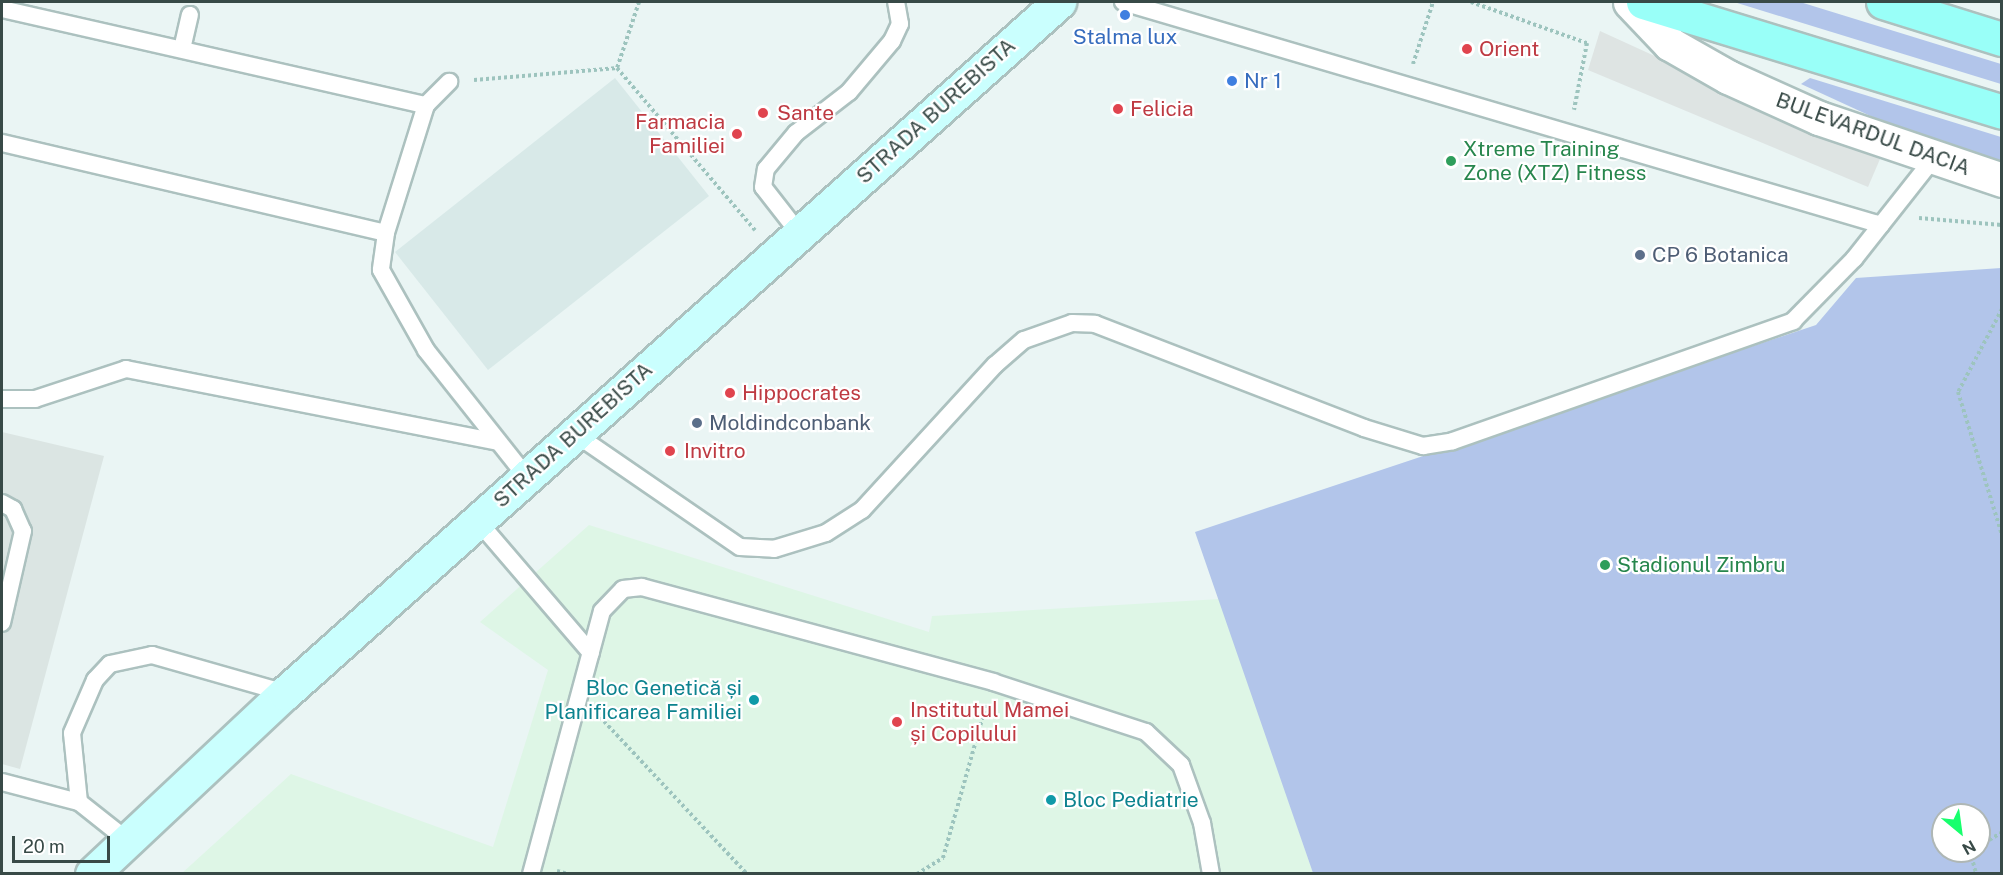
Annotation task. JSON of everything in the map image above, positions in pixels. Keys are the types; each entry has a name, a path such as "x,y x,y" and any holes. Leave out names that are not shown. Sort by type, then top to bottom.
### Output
{"main road":[{"name":"STRADA BUREBISTA","path":"92,873 285,693 477,520 1059,2"},
{"path":"1643,2 2001,112"},
{"path":"1883,2 2001,39"}],"street":[{"name":"BULEVARDUL DACIA","path":"1630,2 1670,44 1728,77 1819,118 1933,159 2001,180"}],"lane":[{"path":"799,233 763,187 766,169 796,133 849,92 892,41 900,24 896,2"},
{"path":"1123,2 1406,87 1885,220"},
{"path":"2,9 426,105"},
{"path":"182,49 190,15"},
{"path":"449,82 426,105 386,233 381,270 392,295 497,442 526,476"},
{"path":"2,143 386,233"},
{"path":"574,433 740,547 774,549 826,533 862,510 995,365 1051,327 1095,324 1423,446 1773,331 1819,298 1933,159"},
{"path":"2,399 35,399 126,369 497,442"},
{"path":"2,503 13,509 23,531 2,623"},
{"path":"477,520 591,653"},
{"path":"531,873 602,610 612,596 642,588 993,681 1112,718 1146,732 1170,750 1190,786 1211,873"},
{"path":"79,802 72,733 94,680 110,664 152,655 285,693"},
{"path":"2,782 79,802 127,840"}],"path":[{"path":"617,68 639,2"},
{"path":"1406,87 1433,2"},
{"path":"1471,2 1587,43 1571,123"},
{"path":"449,82 617,68"},
{"path":"617,68 755,230"},
{"path":"1885,220 2001,225"},
{"path":"2001,309 1958,392 2001,535"},
{"path":"917,873 943,858 993,681"},
{"path":"579,694 747,873"}],"shaded area":[{"path":"1734,2 1800,2 2001,64 2001,84"},
{"path":"1600,31 1880,159 1868,187 1588,70"},
{"path":"615,78 709,196 488,370 395,252"},
{"path":"1810,78 2001,137 2001,162 1901,130 1801,84"},
{"name":"Stadionul Zimbru","path":"2001,268 2001,873 1313,873 1195,532 1816,325 1856,278"},
{"path":"2,432 104,456 20,769 2,764"},
{"name":"Institutul Mamei și Copilului","path":"589,525 929,632 932,616 1220,599 1313,873 181,874 291,774 493,847 548,670 480,622"}],"place":[{"name":"Stalma lux","path":"1125,15"},
{"name":"Orient","path":"1467,49"},
{"name":"Nr 1","path":"1232,81"},
{"name":"Felicia","path":"1118,109"},
{"name":"Sante","path":"763,113"},
{"name":"Farmacia Familiei","path":"737,134"},
{"name":"Xtreme Training Zone (XTZ) Fitness","path":"1451,161"},
{"name":"CP 6 Botanica","path":"1640,255"},
{"name":"Hippocrates","path":"730,393"},
{"name":"Moldindconbank","path":"697,423"},
{"name":"Invitro","path":"670,451"},
{"name":"Stadionul Zimbru","path":"1605,565"},
{"name":"Bloc Genetică și Planificarea Familiei","path":"754,700"},
{"name":"Institutul Mamei și Copilului","path":"897,722"},
{"name":"Bloc Pediatrie","path":"1051,800"}]}
